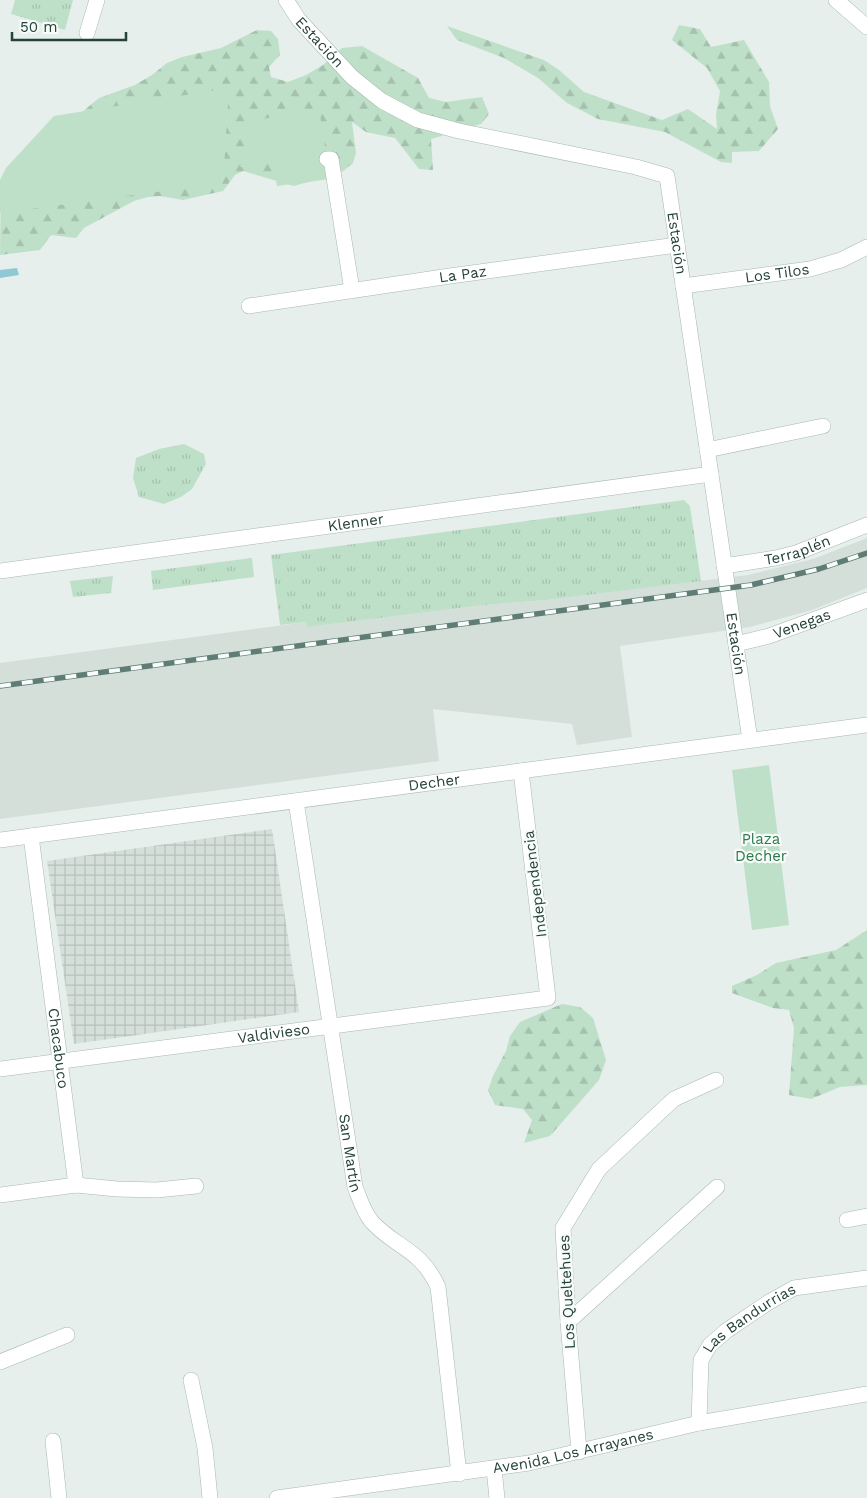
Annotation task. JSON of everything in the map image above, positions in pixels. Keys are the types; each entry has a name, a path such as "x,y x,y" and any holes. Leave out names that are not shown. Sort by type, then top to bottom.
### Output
{"street":[{"path":"87,33 97,0"},
{"name":"Estación","path":"286,0 300,20 352,77 382,101 411,117 438,127 636,167 667,176 750,740"},
{"path":"836,0 867,28"},
{"path":"327,159 331,158 352,290"},
{"name":"La Paz","path":"249,306 677,245"},
{"name":"Los Tilos","path":"683,286 810,270 842,260 867,247"},
{"path":"707,450 823,426"},
{"name":"Klenner","path":"0,571 710,474"},
{"name":"Terraplén","path":"724,566 796,553 824,544 867,525"},
{"name":"Venegas","path":"736,644 769,636 867,600"},
{"name":"Decher","path":"0,840 867,725"},
{"name":"Independencia","path":"521,771 548,998"},
{"name":"San Martín","path":"296,801 355,1187 364,1210 373,1222 415,1254 432,1274 438,1287 459,1474"},
{"name":"Chacabuco","path":"31,836 76,1185"},
{"name":"Valdivieso","path":"0,1069 548,998"},
{"name":"Los Queltehues","path":"579,1452 568,1322 563,1228 599,1169 674,1099 716,1080"},
{"path":"0,1195 76,1185 157,1190 196,1186"},
{"path":"568,1322 717,1187"},
{"path":"847,1220 867,1216"},
{"name":"Las Bandurrias","path":"699,1423 701,1360 710,1345 726,1331 769,1302 794,1288 867,1278"},
{"path":"0,1362 67,1335"},
{"path":"191,1380 205,1448 210,1498"},
{"name":"Avenida Los Arrayanes","path":"277,1498 529,1463 699,1423 867,1394"},
{"path":"53,1441 59,1498"},
{"path":"494,1469 497,1498"}],"shaded area":[{"path":"867,538 867,588 812,610 750,627 620,646 632,737 577,745 572,724 433,709 439,761 0,819 0,663 307,622 308,627 748,575 813,559"},
{"path":"272,829 299,1012 74,1044 47,861"}],"green space":[{"path":"15,0 73,0 65,30 11,14"},
{"path":"679,25 700,29 711,47 744,40 769,82 770,106 778,129 759,151 732,152 732,163 721,162 665,132 598,119 567,103 538,78 504,58 457,40 447,26 544,60 559,70 584,92 662,120 688,109 717,129 716,115 720,91 707,68 672,40"},
{"path":"257,30 271,31 278,39 280,55 269,67 271,77 288,82 306,75 323,65 342,48 362,46 418,78 429,98 446,102 482,97 489,114 481,124 431,139 433,170 419,169 395,138 366,132 352,122 356,153 353,163 342,172 294,186 243,171 235,175 223,191 183,200 160,196 134,201 84,228 76,238 51,235 40,250 0,255 1,179 99,98 135,85 167,63 182,57 221,48"},
{"path":"229,88 223,183 0,213 0,180 6,168 54,116"},
{"path":"319,108 330,179 277,186 272,160 240,167 253,121"},
{"path":"184,444 204,454 206,464 192,489 181,497 164,504 139,497 133,478 136,458 159,449"},
{"path":"684,500 690,506 701,581 308,627 306,622 280,625 271,555"},
{"path":"252,558 254,577 153,590 151,571"},
{"path":"113,576 111,593 73,597 70,581"},
{"name":"Plaza Decher","path":"769,765 789,925 752,930 732,770"},
{"path":"867,930 867,1085 840,1087 811,1099 789,1095 794,1028 789,1010 773,1008 732,993 732,986 757,975 776,963 836,950"},
{"path":"562,1004 580,1007 593,1018 606,1060 599,1080 550,1136 524,1143 532,1120 523,1109 495,1105 488,1090 506,1051 510,1036 520,1022"}],"water":[{"path":"17,268 19,275 0,278 0,270"}],"railway":[{"path":"0,686 751,585 819,569 867,553"}]}
